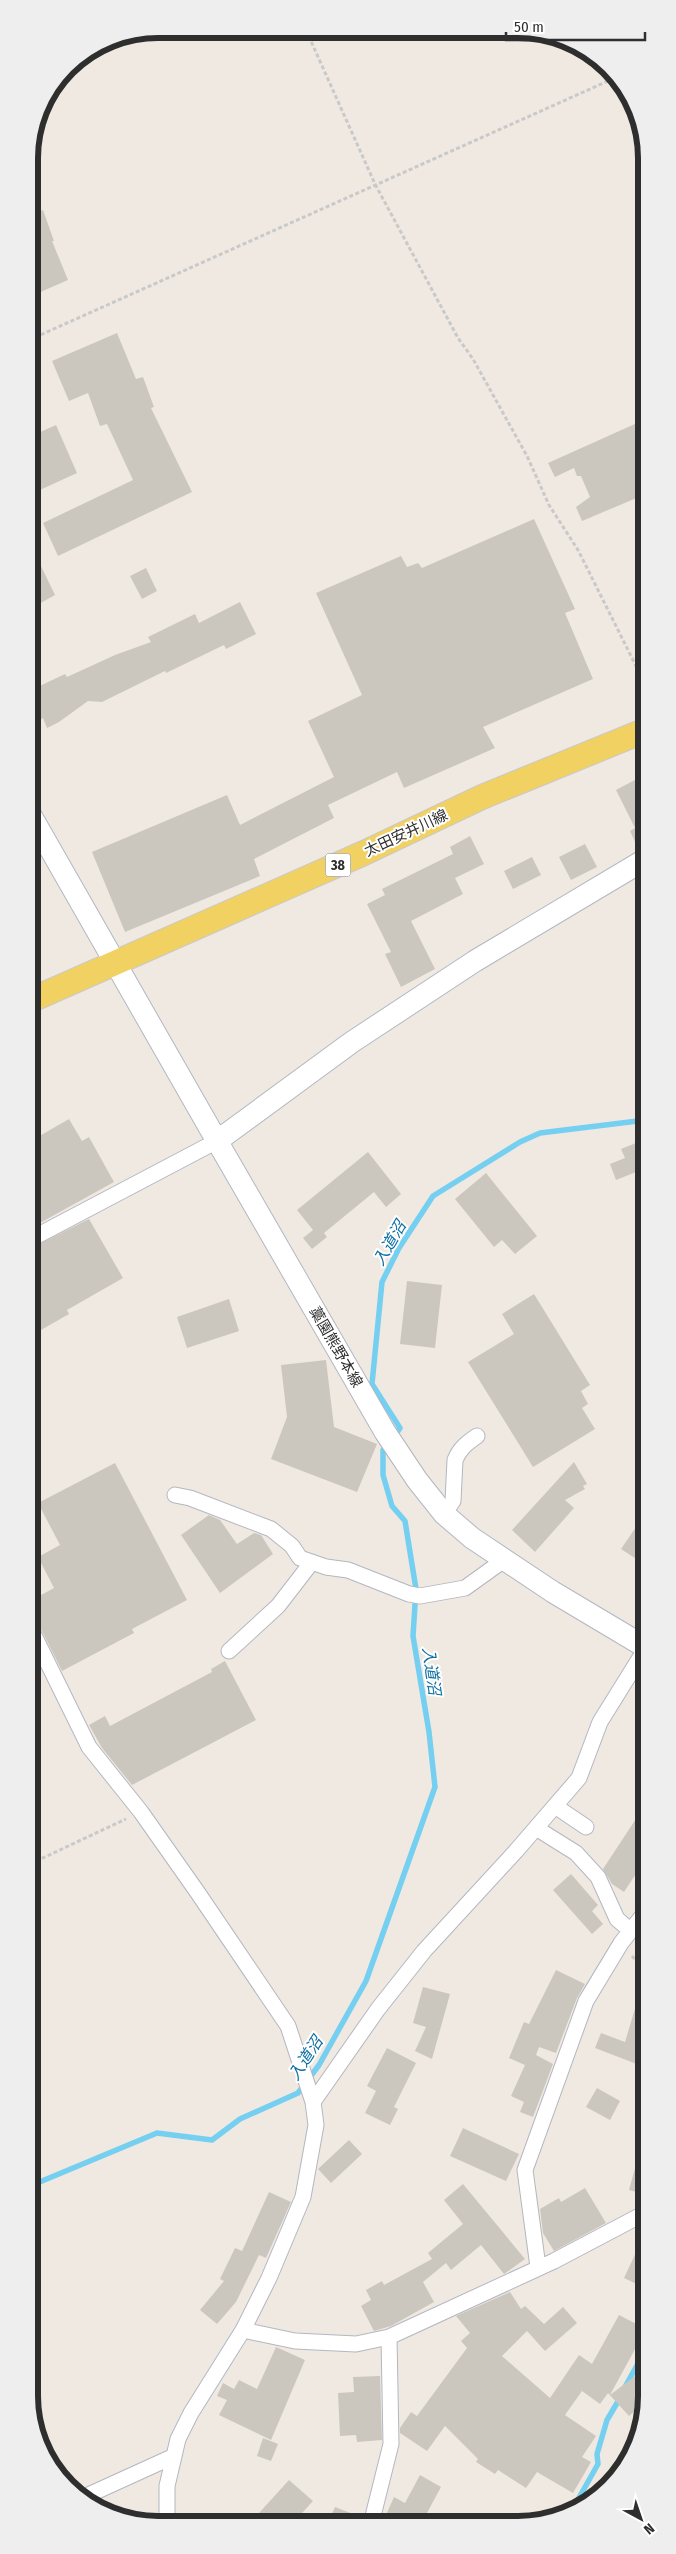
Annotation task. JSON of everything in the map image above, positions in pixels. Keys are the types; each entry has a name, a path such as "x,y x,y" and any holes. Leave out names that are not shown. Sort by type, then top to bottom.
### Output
{"main road":[{"name":"太田安井川線","path":"38,997 364,853 482,797 638,733"},
{"name":"藁園熊野本線","path":"38,828 216,1142 390,1439 417,1480 444,1514 472,1538 638,1643"},
{"path":"216,1142 336,1053 475,961 638,864"}],"street":[{"path":"38,1235 216,1142"},
{"path":"444,1514 453,1501 455,1460 462,1447 477,1436"},
{"path":"175,1495 190,1498 271,1529 292,1546 300,1558 348,1570 415,1595 465,1588 504,1560"},
{"path":"229,1651 278,1606 312,1562"},
{"path":"38,1643 89,1747 141,1812 288,2026 312,2099 316,2125 303,2197 269,2278 243,2330 191,2413 178,2439 172,2457 168,2486 167,2516"},
{"path":"312,2099 378,2009 424,1951 579,1778 600,1722 638,1661"},
{"path":"555,1806 586,1827"},
{"path":"536,1828 576,1853 598,1877 618,1919 631,1931"},
{"path":"538,2267 525,2170 586,2001 621,1943 638,1922"},
{"path":"243,2330 295,2341 356,2344 389,2337 538,2267 554,2262 638,2217"},
{"path":"373,2516 390,2449 389,2337"},
{"path":"88,2494 172,2457"}],"path":[{"path":"310,38 375,184 458,338 473,359 528,456 549,505 578,550 638,670"},
{"path":"38,336 610,80"},
{"path":"38,1860 141,1812"}],"building":[{"path":"43,210 54,241 52,241 68,280 38,293 38,212"},
{"path":"117,333 136,379 143,377 154,407 151,408 192,492 58,556 43,523 133,480 107,424 100,426 88,393 69,401 52,361"},
{"path":"638,423 638,497 582,521 576,507 590,497 581,476 577,476 574,468 555,477 548,463"},
{"path":"56,425 77,473 38,491 38,433"},
{"path":"534,519 575,609 565,613 593,679 483,727 495,748 404,788 397,772 328,805 334,818 254,859 260,876 125,932 92,852 227,795 240,825 334,777 308,721 362,695 316,593 401,556 407,567 418,563 422,568"},
{"path":"41,566 55,595 38,604 38,568"},
{"path":"146,568 157,591 142,599 130,576"},
{"path":"240,602 256,634 226,649 224,645 166,673 165,671 102,702 88,701 59,722 47,728 43,718 38,721 38,687 65,674 67,677 115,655 151,642 148,637 195,614 199,623"},
{"path":"638,778 638,843 636,844 630,831 635,828 616,790"},
{"path":"470,836 484,864 455,878 463,894 411,921 435,969 401,987 385,954 391,952 367,904 385,895 382,889 453,854 450,847"},
{"path":"585,844 597,867 571,880 559,857"},
{"path":"532,857 541,875 513,889 504,871"},
{"path":"69,1119 82,1141 89,1137 114,1182 38,1224 38,1137"},
{"path":"638,1142 638,1171 616,1180 610,1164 625,1158 621,1149"},
{"path":"368,1152 401,1194 386,1207 374,1192 324,1233 327,1237 312,1249 303,1238 313,1230 297,1210"},
{"path":"486,1173 537,1236 515,1254 502,1240 494,1247 455,1199"},
{"path":"89,1219 123,1278 67,1310 69,1314 38,1332 38,1244"},
{"path":"407,1281 442,1285 435,1348 400,1344"},
{"path":"534,1294 590,1385 581,1391 588,1404 582,1408 595,1429 533,1467 468,1362 514,1334 502,1314"},
{"path":"229,1299 239,1331 187,1348 177,1317"},
{"path":"326,1360 334,1427 377,1444 357,1492 271,1459 287,1417 281,1365"},
{"path":"574,1462 587,1484 583,1486 585,1489 565,1500 574,1508 535,1552 512,1530"},
{"path":"115,1463 187,1600 132,1629 134,1633 62,1671 38,1623 38,1597 54,1588 38,1557 60,1545 38,1503"},
{"path":"209,1515 220,1520 237,1544 254,1533 261,1535 273,1554 220,1593 181,1535"},
{"path":"638,1524 638,1560 621,1549"},
{"path":"225,1661 256,1720 132,1785 102,1748 89,1725 105,1716 110,1726 212,1672 211,1669"},
{"path":"638,1816 638,1871 624,1892 612,1884 603,1869"},
{"path":"571,1874 598,1905 592,1911 603,1924 592,1934 553,1890"},
{"path":"556,1970 585,1984 577,1998 556,2053 539,2047 536,2055 553,2064 533,2117 520,2112 524,2102 511,2096 525,2065 509,2058 524,2022 529,2024"},
{"path":"423,1987 450,1994 432,2059 415,2051 426,2027 413,2023"},
{"path":"638,1999 638,2065 595,2048 601,2033 625,2042"},
{"path":"387,2048 416,2063 394,2107 398,2109 390,2125 365,2113 376,2091 367,2086"},
{"path":"597,2088 620,2101 610,2120 586,2107"},
{"path":"463,2128 519,2154 506,2181 450,2156"},
{"path":"349,2140 362,2154 331,2183 318,2169"},
{"path":"638,2157 638,2192 629,2190"},
{"path":"463,2184 525,2259 504,2274 481,2245 451,2270 446,2263 423,2282 434,2302 391,2326 374,2331 361,2306 371,2300 366,2290 382,2281 384,2285 432,2259 428,2253 463,2224 444,2200"},
{"path":"585,2188 606,2223 554,2251 543,2233 540,2209 559,2198 561,2202"},
{"path":"269,2192 291,2202 266,2258 259,2255 236,2302 217,2324 200,2310 224,2281 220,2279 235,2248 242,2251"},
{"path":"638,2248 638,2285 624,2278"},
{"path":"510,2292 521,2309 525,2306 544,2324 563,2307 577,2323 545,2351 527,2331 502,2356 550,2398 579,2355 592,2364 619,2315 638,2325 638,2344 610,2395 638,2374 637,2408 629,2416 608,2393 600,2404 582,2391 565,2415 596,2436 582,2457 591,2462 573,2493 537,2472 526,2488 498,2470 495,2474 476,2462 478,2459 445,2426 427,2451 400,2433 400,2428 411,2412 417,2416 467,2348 461,2341 470,2333 456,2316"},
{"path":"276,2347 305,2360 271,2440 219,2415 227,2400 217,2396 223,2383 234,2389 239,2380 257,2389"},
{"path":"380,2376 382,2440 357,2442 356,2435 340,2436 338,2393 354,2392 353,2377"},
{"path":"263,2438 278,2444 271,2461 257,2456"},
{"path":"420,2475 441,2487 425,2516 386,2516 394,2497 405,2503"},
{"path":"289,2480 313,2501 299,2516 256,2516"},
{"path":"335,2507 358,2516 331,2516"}],"waterway":[{"name":"入道沼","path":"394,1437 400,1428 372,1384 382,1282 399,1248 433,1196 520,1142 540,1133 638,1121"},
{"name":"入道沼","path":"38,2183 157,2133 212,2140 240,2119 298,2093 319,2065 366,1981 435,1787 429,1732 413,1636 416,1589 405,1521 392,1506 383,1475 383,1450 388,1444"},
{"path":"625,2387 638,2363"},
{"path":"578,2500 598,2464 597,2454 607,2420 620,2398"}]}
